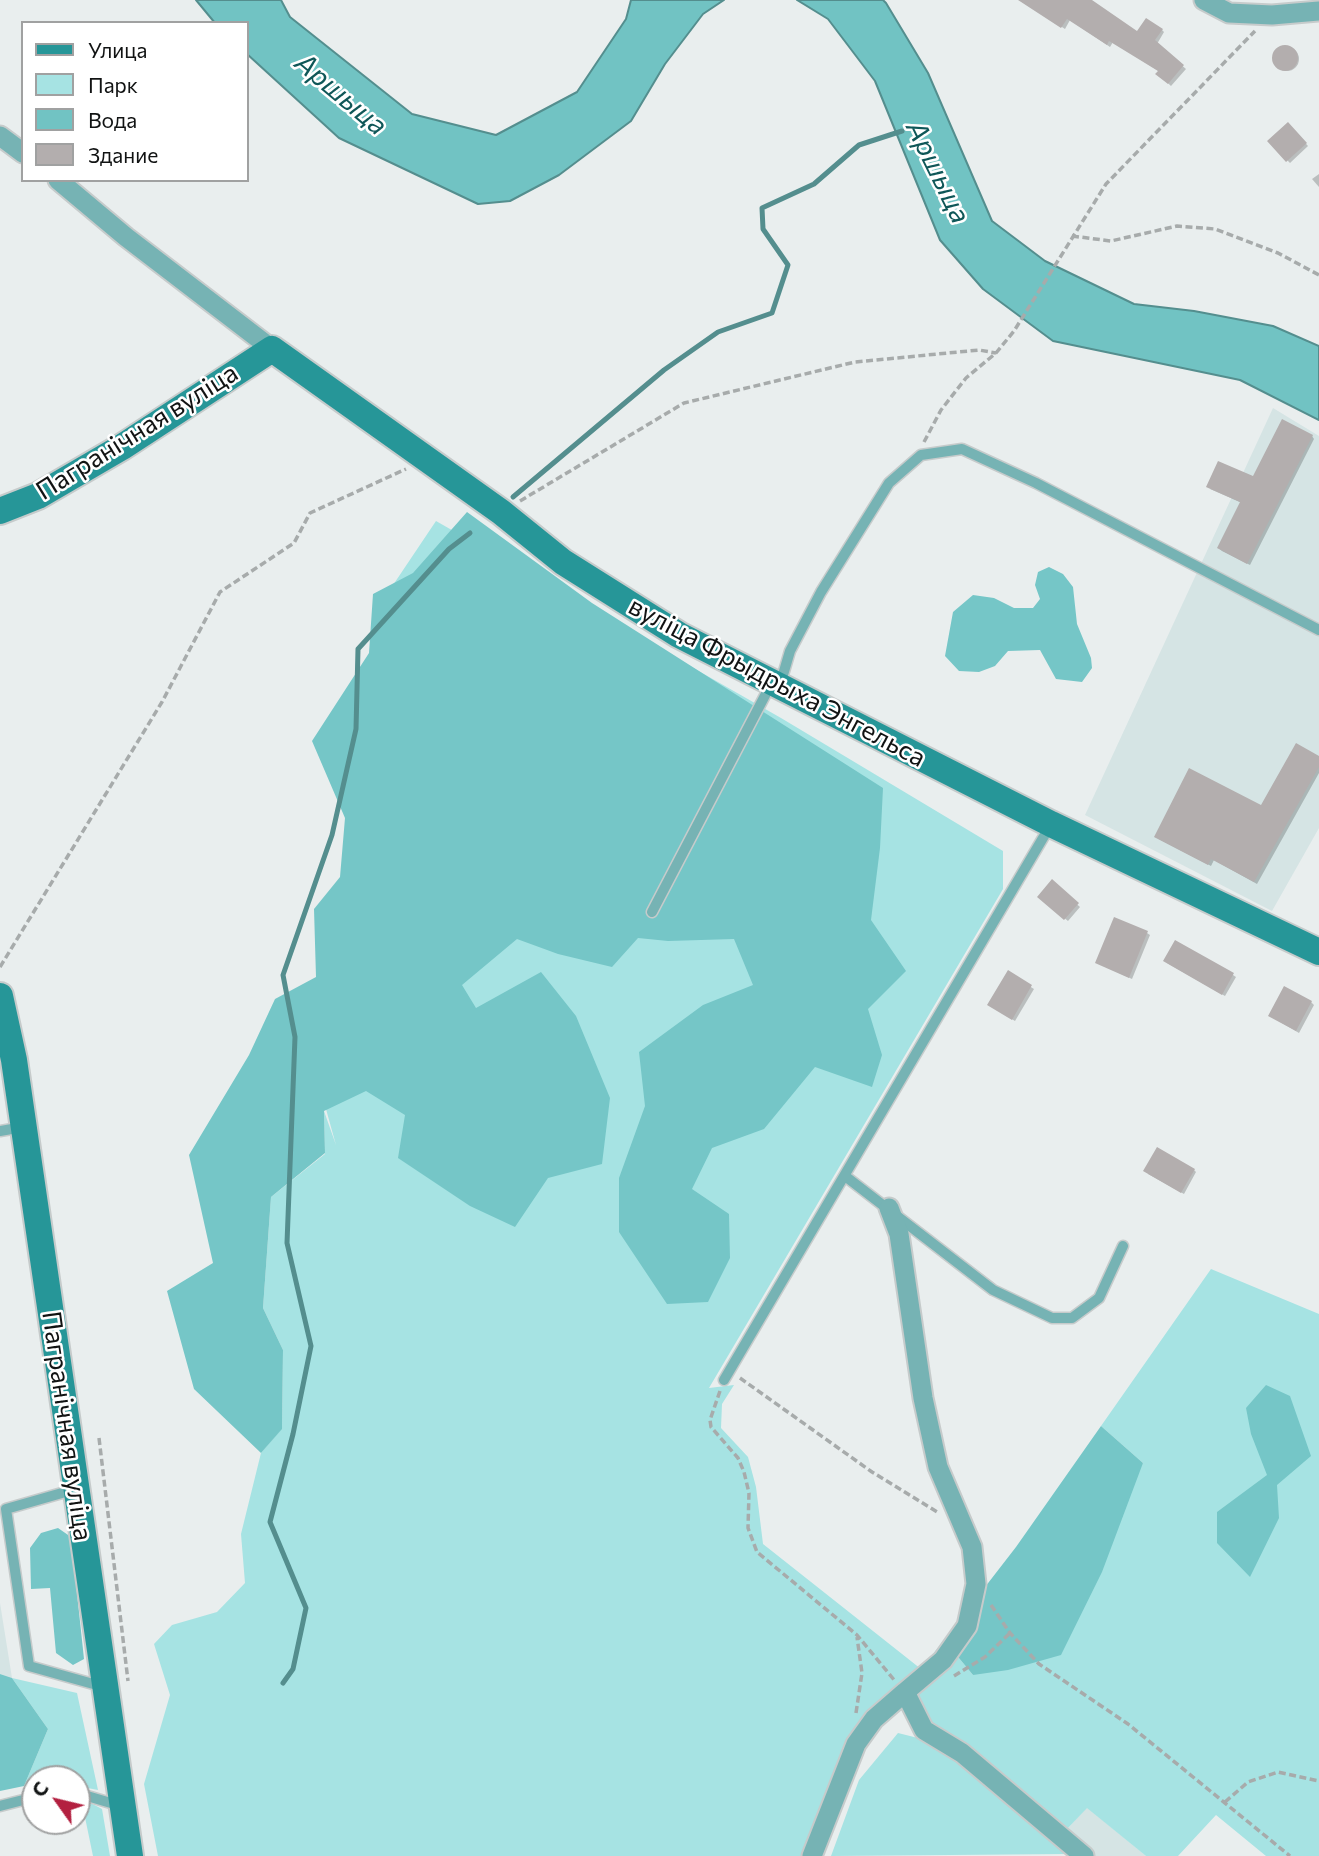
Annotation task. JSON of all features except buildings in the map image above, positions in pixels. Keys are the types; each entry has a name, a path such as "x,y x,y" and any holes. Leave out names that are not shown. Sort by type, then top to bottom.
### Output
{"street":[{"path":"1204,0 1229,13 1272,15 1319,11"},
{"path":"0,136 21,152"},
{"path":"60,182 126,237 272,349"},
{"name":"вуліца Фрыдрыха Энгельса","path":"272,349 501,512 563,562 679,635 1051,824 1319,952"},
{"name":"Пагранічная вуліца","path":"0,511 38,496 122,447 272,349"},
{"name":"Пагранічная вуліца","path":"0,996 12,1129 76,1489 116,1684 121,1806 130,1856"},
{"path":"812,1856 853,1750 874,1719 943,1660 967,1626 976,1584 972,1548 938,1467 923,1398 900,1234 889,1208"},
{"path":"905,1692 924,1730 962,1753 1084,1856"}],"lane":[{"path":"652,912 775,686 821,592 889,483 921,455 962,449 1036,483 1319,630"},
{"path":"727,1376 1051,824"},
{"path":"845,1176 993,1290 1052,1318 1072,1318 1099,1298 1123,1246"},
{"path":"76,1489 3,1509 29,1666 116,1684"},
{"path":"91,1797 121,1806"},
{"path":"0,1805 21,1800"}],"path":[{"path":"921,455 924,441 941,410 966,378 996,352 1014,331 1107,184 1272,15"},
{"path":"1072,236 1111,241 1177,226 1214,229 1278,253 1319,275"},
{"path":"501,512 684,403 855,362 979,350 996,352"},
{"path":"0,967 162,702 220,592 294,543 310,513 427,459"},
{"path":"905,1692 857,1635 757,1552 748,1528 749,1493 744,1472 738,1458 711,1427 713,1410 727,1376 964,1530"},
{"path":"99,1438 116,1684"},
{"path":"976,1584 1010,1633 1039,1664 1128,1724 1290,1856"},
{"path":"853,1750 862,1673 857,1635"},
{"path":"1225,1802 1248,1782 1278,1772 1319,1781"}],"shaded area":[{"path":"1273,408 1319,436 1319,828 1272,911 1085,815"},
{"path":"467,512 592,603 883,788 880,848 871,920 906,971 868,1009 882,1055 872,1087 815,1067 764,1129 712,1148 692,1189 729,1214 730,1258 708,1302 667,1304 619,1232 619,1178 645,1106 639,1052 703,1005 753,985 734,939 668,941 638,938 612,967 558,954 517,939 462,985 476,1008 541,972 576,1016 610,1098 602,1164 548,1178 515,1227 470,1206 398,1158 405,1115 366,1091 324,1111 325,1153 271,1197 263,1308 283,1350 282,1429 261,1453 194,1389 167,1291 213,1263 189,1155 249,1055 275,999 316,977 314,909 340,877 345,818 312,741 369,653 373,594 413,573"},
{"path":"1049,567 1063,574 1073,587 1077,624 1091,658 1092,668 1082,682 1056,679 1040,650 1008,651 995,666 979,672 959,671 945,656 953,612 973,595 994,598 1014,608 1033,608 1040,599 1035,585 1038,572"},
{"path":"1266,1385 1290,1396 1311,1456 1277,1485 1279,1518 1250,1577 1217,1543 1217,1512 1267,1475 1251,1434 1246,1408"},
{"path":"1101,1426 1143,1463 1102,1572 1061,1655 1008,1670 973,1675 944,1640 1016,1547"},
{"path":"58,1528 71,1537 84,1659 73,1665 56,1653 50,1588 31,1589 30,1548 41,1533"},
{"path":"0,1603 12,1678 0,1674"},
{"path":"0,1674 12,1678 48,1729 33,1765 21,1765 21,1787 0,1791"},
{"path":"1087,1807 1146,1856 1067,1856 1072,1850 1065,1840 1068,1828"}],"green space":[{"path":"436,521 781,718 1003,851 1003,889 709,1388 734,1385 722,1404 721,1428 748,1457 756,1487 763,1544 921,1669 944,1640 973,1675 1143,1463 1101,1426 1211,1269 1319,1314 1319,1856 1266,1856 1216,1815 1178,1856 1146,1856 1087,1808 1068,1828 968,1747 892,1704 850,1762 809,1856 158,1856 144,1784 170,1695 154,1644 172,1625 217,1612 245,1583 241,1534 261,1453 282,1428 283,1350 263,1308 271,1197 325,1154 324,1111 336,1145 314,1066 387,594"},
{"path":"12,1678 77,1693 98,1790 91,1789 91,1765 33,1765 48,1729"},
{"path":"898,1733 926,1740 963,1761 1069,1854 831,1856 859,1780"},
{"path":"91,1803 102,1809 110,1856 93,1856 89,1835 91,1835"}],"water":[{"name":"Аршыца","path":"196,0 281,0 290,17 412,114 496,135 577,92 626,19 631,0 724,0 703,14 665,64 631,121 559,175 510,201 478,204 339,138 248,55 248,21 213,21"},
{"name":"Аршыца","path":"797,0 883,0 886,3 928,73 992,221 1045,261 1134,304 1194,311 1273,326 1319,346 1319,420 1240,380 1053,341 983,289 940,240 875,81 828,19"}],"waterway":[{"name":"Аршыца","path":"513,497 664,370 718,332 772,313 788,265 763,229 762,208 814,184 859,145 902,131"},
{"path":"283,1683 293,1669 306,1608 270,1522 293,1434 311,1346 287,1243 295,1037 283,975 332,835 356,729 358,649 449,549 470,533"}]}
